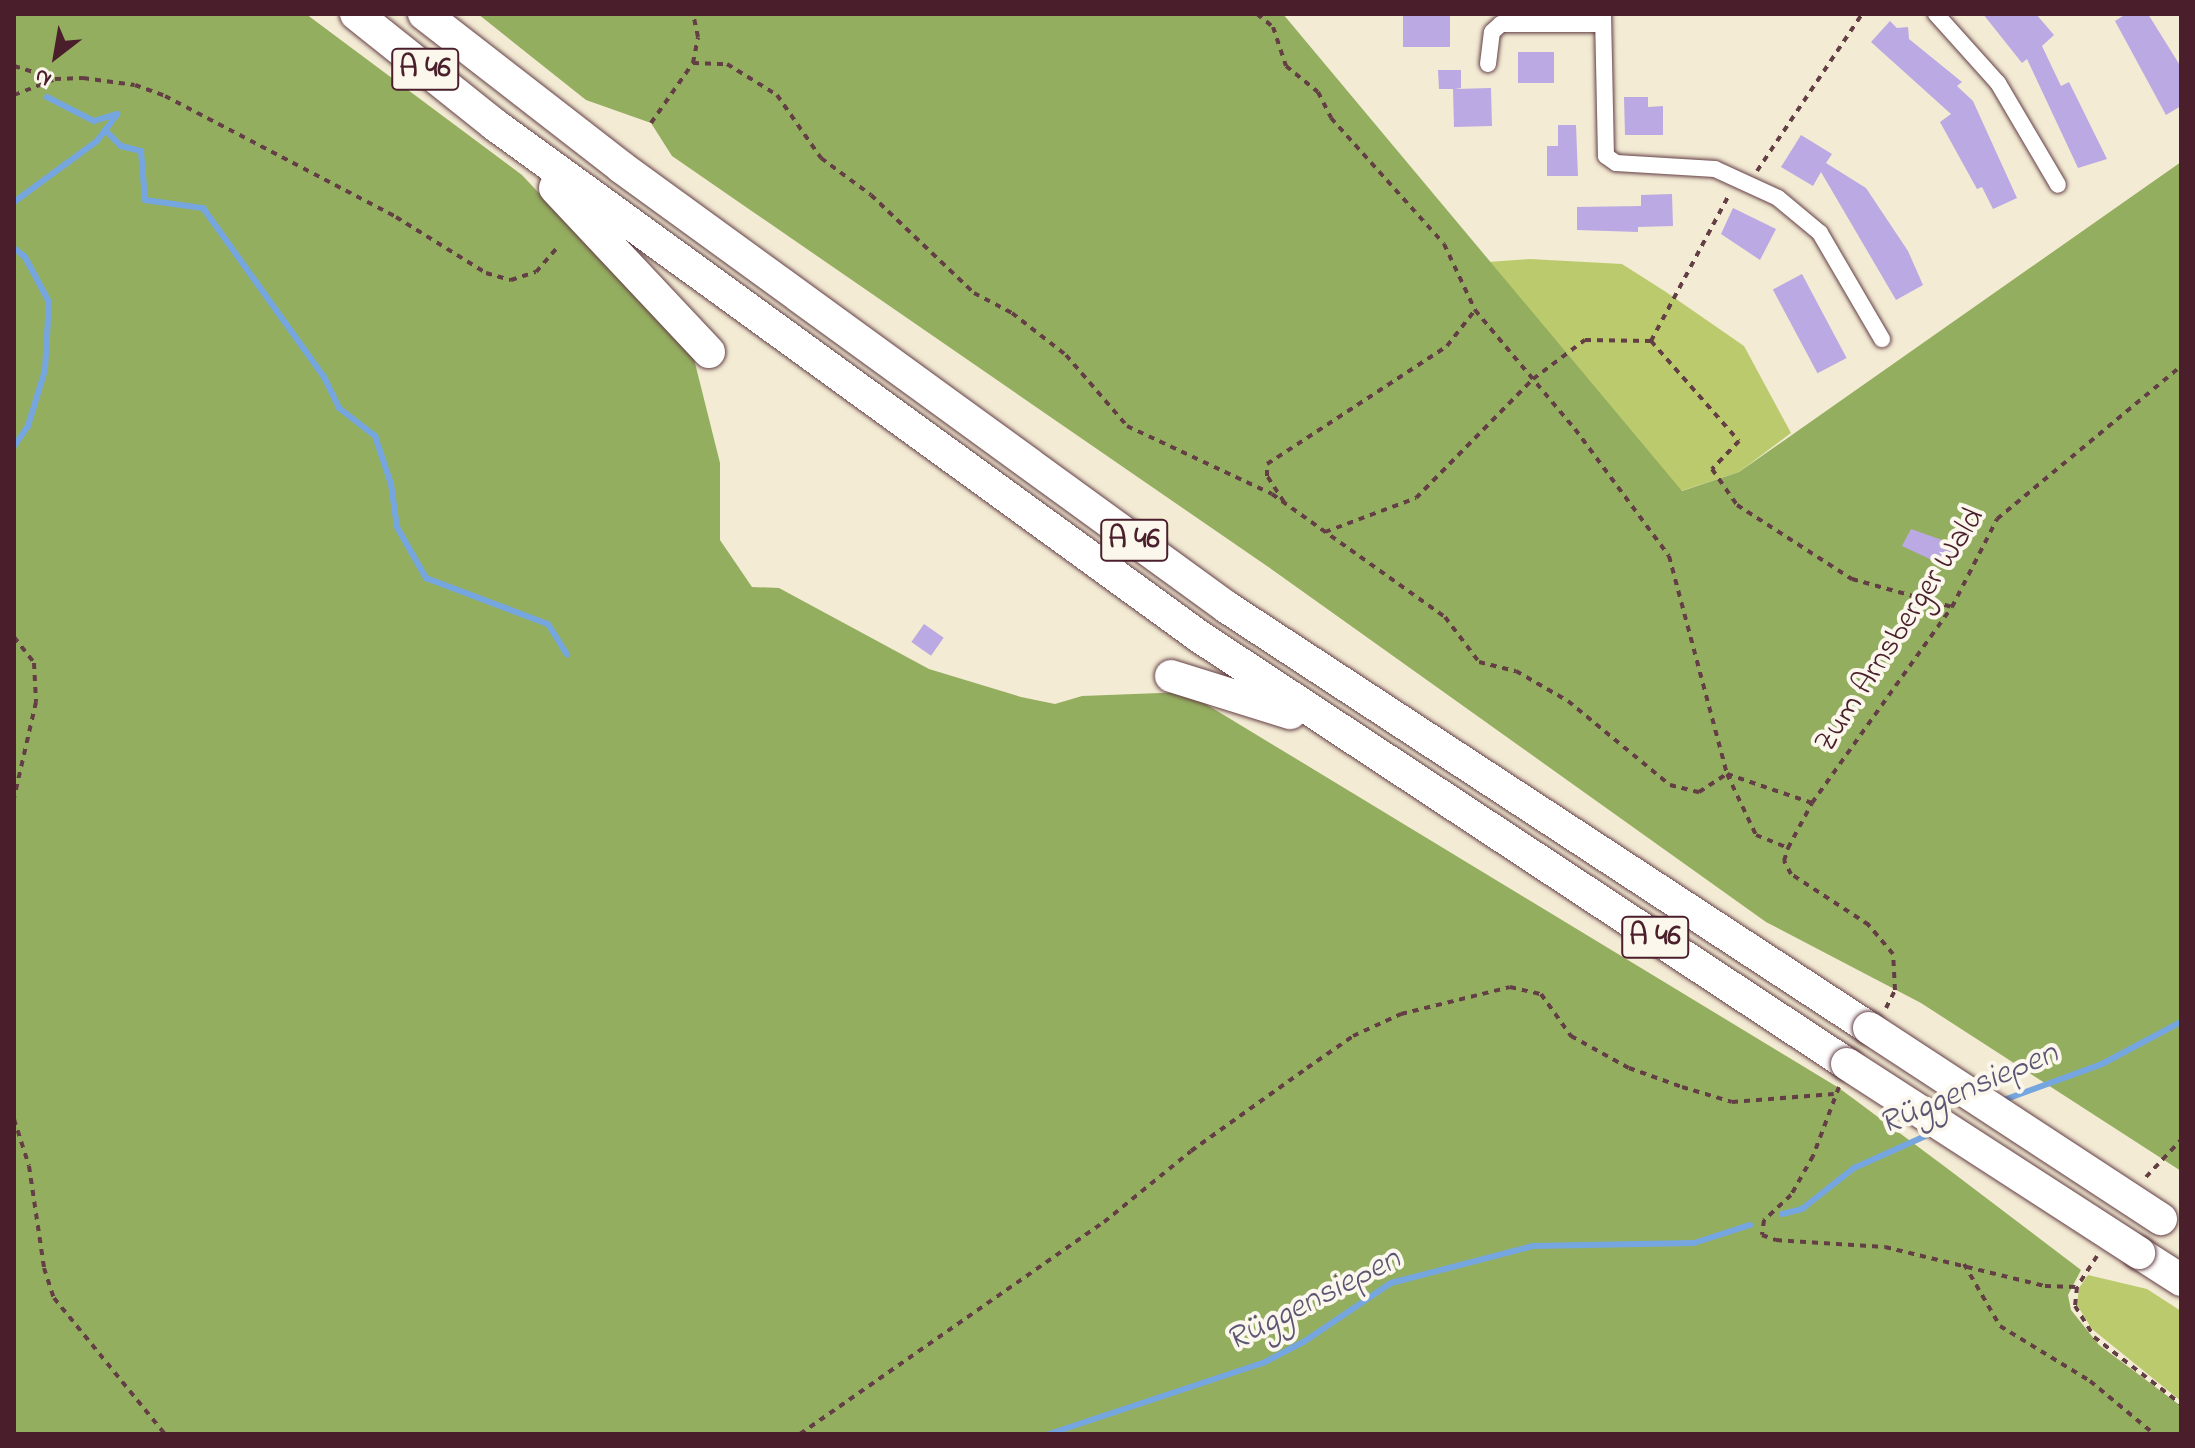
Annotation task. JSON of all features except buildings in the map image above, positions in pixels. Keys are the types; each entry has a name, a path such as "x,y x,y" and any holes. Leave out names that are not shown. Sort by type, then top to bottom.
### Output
{"highway":[{"name":"A 46","path":"356,14 495,125 1200,637 1847,1064 2181,1280"},
{"name":"A 46","path":"424,14 621,167 1228,608 2171,1225"},
{"path":"495,125 709,352"},
{"path":"1171,676 1278,705 1413,793 1462,811"}],"street":[{"path":"1936,14 1998,83 2058,185"},
{"path":"1488,64 1492,32 1501,24 1603,19 1606,156 1616,163 1715,169 1778,198 1820,233 1882,339"}],"path":[{"path":"651,123 693,63 698,37 693,14"},
{"path":"1257,14 1273,27 1286,66 1318,92 1331,118 1444,244 1475,310 1533,379 1669,556 1727,774 1756,835 1788,848 1784,861 1791,874 1869,925 1893,954 1895,990"},
{"path":"693,63 727,64 777,95 821,158 871,195 974,293 1012,313 1066,355 1127,426 1172,443 1285,504 1445,617 1479,662 1516,671 1568,701 1670,785 1699,792 1727,774"},
{"path":"14,66 55,79 135,85 165,96 396,217 486,273 511,280 536,272 559,246"},
{"path":"14,95 55,79"},
{"path":"1285,504 1267,476 1267,464 1447,346 1475,310"},
{"path":"1325,532 1416,498 1533,379 1585,340 1651,341 1739,441 1712,469 1737,505 1852,579 1952,607"},
{"name":"Zum Arnsberger Wald","path":"1788,848 1812,803 1952,607 1997,519 2181,366"},
{"path":"14,637 34,663 36,702 14,798"},
{"path":"1727,774 1812,803"},
{"path":"800,1434 1104,1222 1191,1151 1353,1036 1401,1014 1510,987 1541,994 1571,1036 1629,1068 1682,1087 1732,1102 1834,1094 1813,1156 1791,1195 1764,1220 1762,1235 1776,1240 1885,1247 2045,1286 2077,1287"},
{"path":"14,1119 29,1166 44,1268 54,1298 165,1434"},
{"path":"1964,1264 2000,1326 2090,1381 2154,1434"},
{"path":"2086,1274 2077,1287 2075,1306 2094,1337 2181,1404"}],"green space":[{"path":"14,14 306,14 522,175 694,359 720,463 720,540 752,587 779,588 929,669 1021,697 1055,704 1082,696 1186,692 1839,1088 1944,1166 2081,1270 2068,1295 2071,1310 2099,1345 2181,1406 2181,1434 14,1434"},
{"path":"478,14 1283,14 1682,491 1739,472 2181,162 2181,1171 1921,1003 1766,922 1274,571 672,156 651,123 586,100"},
{"path":"1530,259 1622,264 1666,292 1744,346 1791,433 1739,472 1681,491 1488,262"},
{"path":"2088,1275 2147,1289 2181,1311 2181,1401 2092,1329 2077,1305 2079,1288"}],"waterway":[{"path":"47,97 94,121 117,114"},
{"path":"14,202 97,141 117,114"},
{"path":"105,130 121,146 141,151 145,200 203,208 324,377 339,408 375,436 391,484 397,527 426,578 548,624 567,655"},
{"path":"14,248 25,257 49,302 45,370 28,426 14,446"},
{"name":"Rüggensiepen","path":"2001,1101 2102,1064 2181,1022"},
{"name":"Rüggensiepen","path":"1782,1214 1802,1209 1854,1168 1932,1133"},
{"name":"Rüggensiepen","path":"1049,1434 1263,1363 1305,1341 1391,1283 1533,1246 1694,1243 1750,1225"}]}
